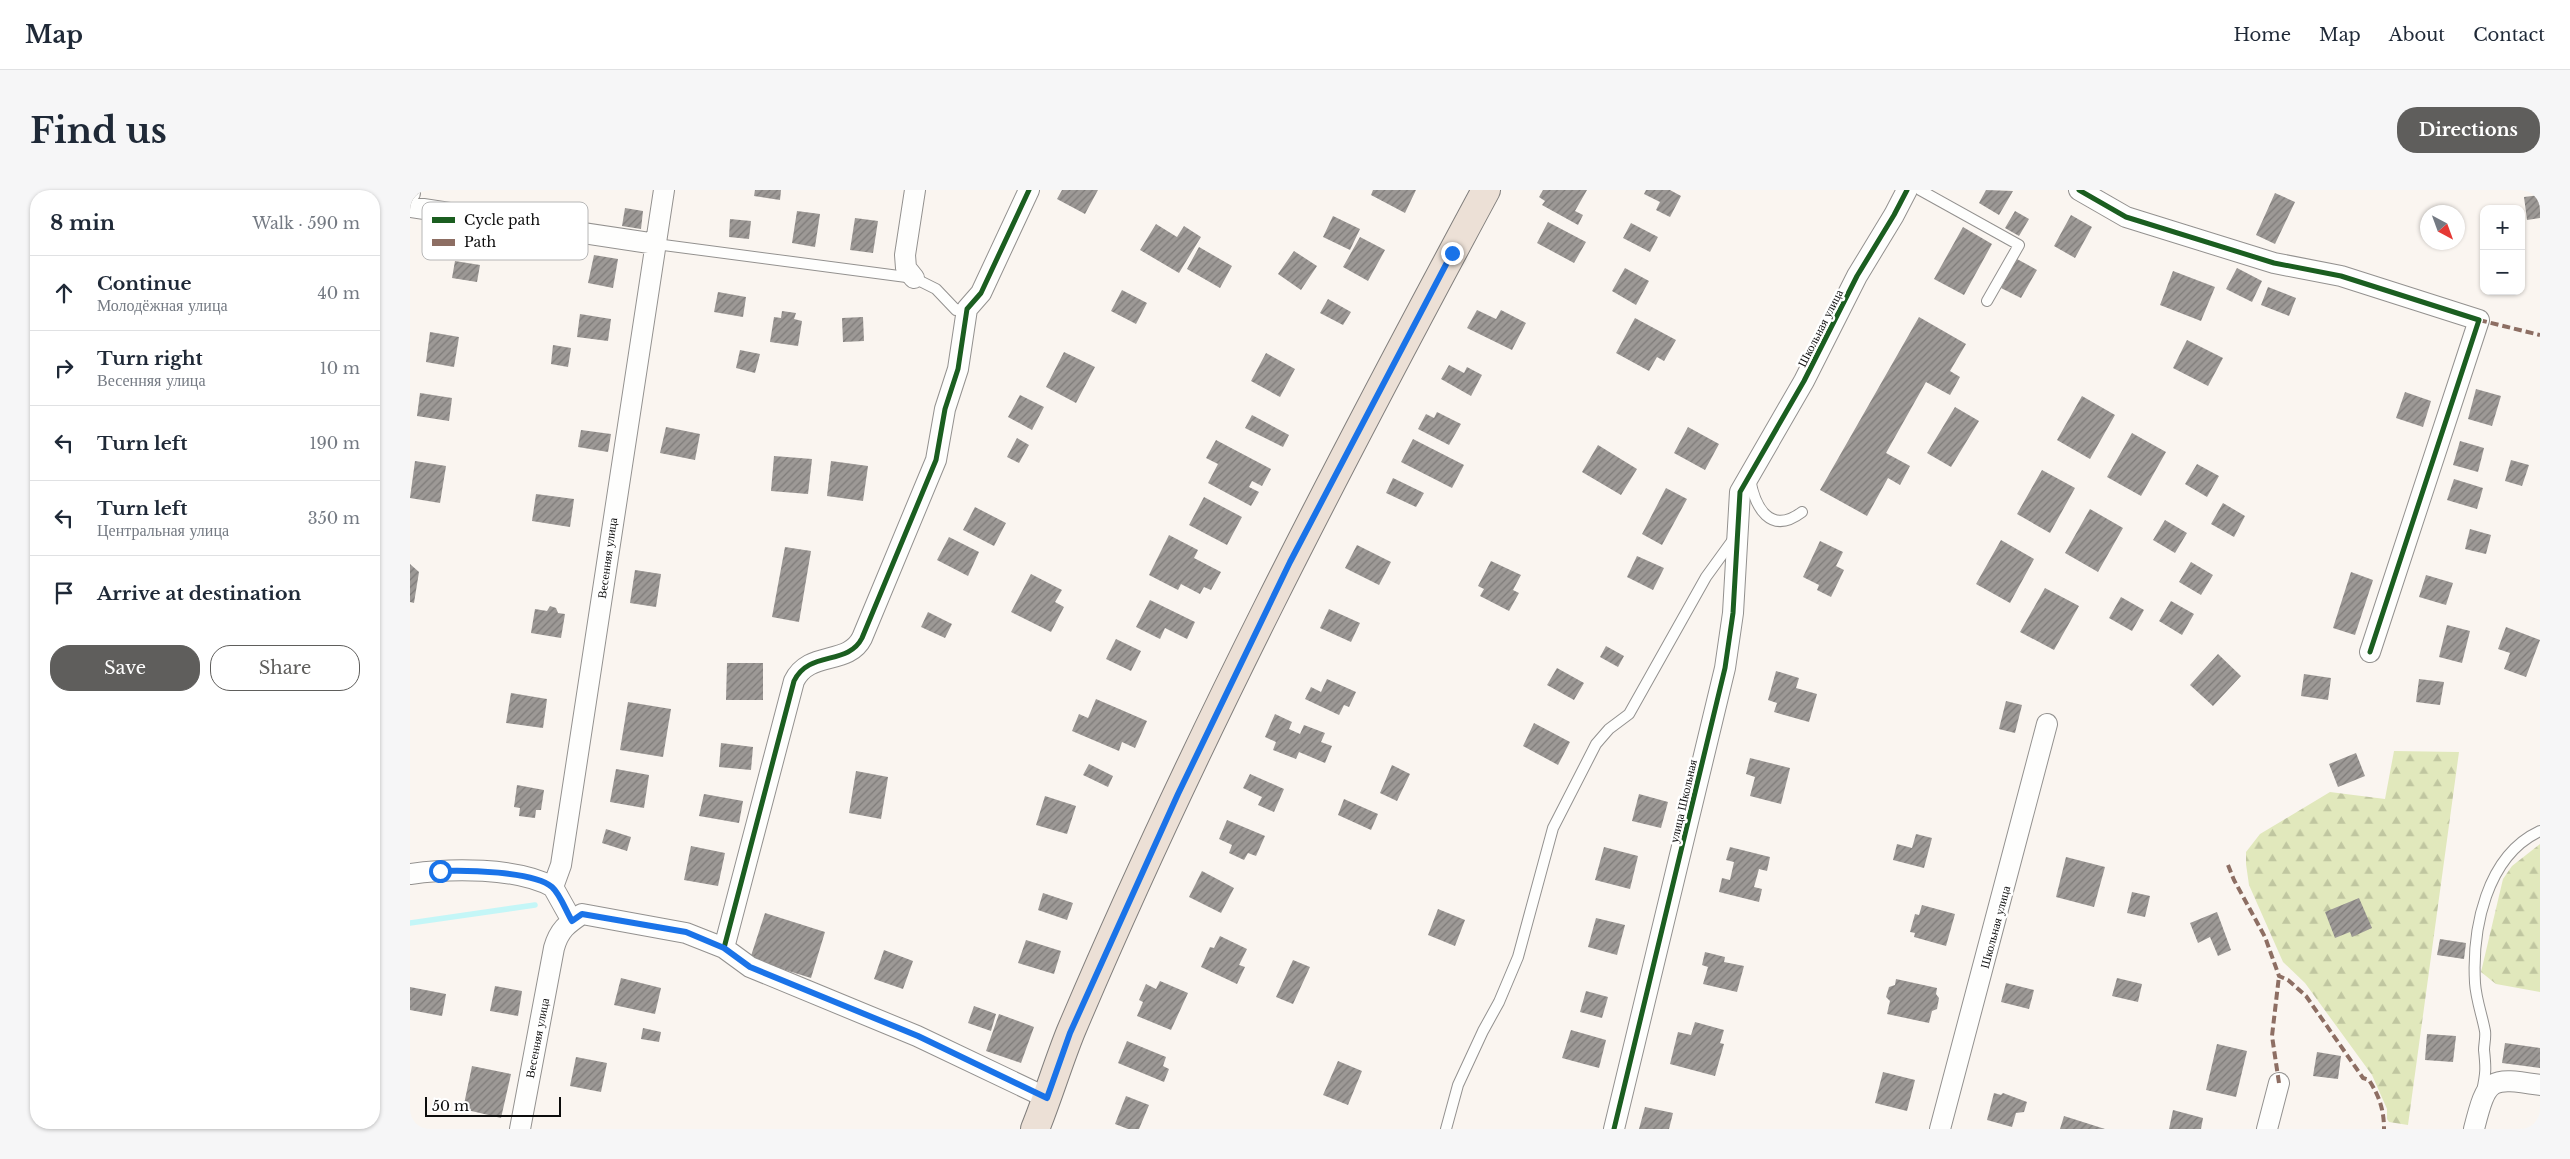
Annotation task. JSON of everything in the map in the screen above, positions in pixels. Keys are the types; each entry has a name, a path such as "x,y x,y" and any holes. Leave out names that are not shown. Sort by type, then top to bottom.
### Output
{"main road":[{"path":"1035,1129 1070,1033 1166,821 1290,562 1486,190"}],"street":[{"name":"Весенняя улица","path":"553,888 562,865 664,190"},
{"path":"914,278 906,268 905,255 915,190"},
{"path":"724,948 794,681 804,666 849,652 862,638 936,460 945,409 958,369 967,309 981,293 1029,190"},
{"name":"Школьная улица","path":"1749,475 1804,381 1857,276 1907,190"},
{"path":"2079,190 2126,217 2274,263 2341,276 2479,320 2370,652"},
{"path":"588,234 656,244"},
{"name":"улица Школьная","path":"1614,1129 1725,668 1733,614 1740,492 1749,475"},
{"name":"Школьная улица","path":"1940,1129 2047,724"},
{"path":"410,874 459,870 534,879 553,888 572,921 582,914 686,932 724,948 750,967 918,1036 1047,1098"},
{"name":"Весенняя улица","path":"520,1129 554,948 565,924 572,921"},
{"path":"2476,1120 2481,1101 2494,1083 2503,1079 2540,1085"},
{"path":"2267,1129 2279,1083"}],"lane":[{"path":"1920,190 2019,244 1987,301"},
{"path":"656,244 914,278 936,289 956,310 967,309"},
{"path":"1749,475 1754,500 1761,512 1774,519 1784,520 1793,518 1802,512"},
{"path":"1446,1129 1458,1085 1483,1031 1499,1002 1518,957 1550,837 1559,815 1596,744 1609,729 1629,714 1706,576 1739,531"},
{"path":"2476,1120 2487,1066 2484,1049 2485,1032 2475,984 2477,936 2493,877 2509,853 2540,831"}],"green space":[{"path":"2394,751 2459,752 2408,1125 2389,1122 2387,1119 2387,1109 2372,1075 2305,983 2283,962 2249,885 2246,864 2246,852 2260,834 2330,792 2385,799"},
{"path":"2540,844 2540,992 2496,984 2481,972 2503,879 2512,866"}],"building":[{"path":"755,190 781,190 780,200 754,196"},
{"path":"1062,190 1098,190 1085,214 1057,199"},
{"path":"1373,190 1416,190 1405,213 1371,195"},
{"path":"1543,190 1587,190 1575,211 1583,215 1578,225 1542,205 1545,201 1539,197"},
{"path":"1646,190 1670,190 1681,196 1670,217 1656,210 1660,202 1644,194"},
{"path":"1986,190 2013,191 1999,215 1979,203"},
{"path":"2275,193 2295,202 2275,244 2256,235"},
{"path":"2540,195 2540,218 2527,220 2524,197"},
{"path":"625,208 643,211 641,229 622,226"},
{"path":"797,211 820,214 815,247 792,243"},
{"path":"2015,211 2029,219 2019,236 2005,228"},
{"path":"2071,215 2092,227 2075,258 2054,246"},
{"path":"1333,216 1360,229 1350,250 1323,237"},
{"path":"855,218 878,221 873,253 850,250"},
{"path":"730,219 751,221 749,239 729,237"},
{"path":"1548,222 1586,242 1574,263 1537,243"},
{"path":"1631,223 1658,237 1650,252 1623,238"},
{"path":"1156,224 1177,237 1184,226 1201,237 1179,273 1140,250"},
{"path":"1963,227 1992,244 1964,295 1934,279"},
{"path":"1360,237 1385,250 1368,281 1343,267"},
{"path":"1199,247 1232,266 1220,288 1187,269"},
{"path":"1294,251 1317,266 1301,290 1278,274"},
{"path":"594,255 618,259 613,288 588,283"},
{"path":"2017,259 2037,270 2021,298 2001,288"},
{"path":"455,261 480,265 477,282 452,278"},
{"path":"1625,268 1649,281 1636,305 1612,291"},
{"path":"2237,268 2262,281 2252,302 2226,289"},
{"path":"2173,271 2215,287 2201,321 2160,305"},
{"path":"2268,287 2296,298 2289,316 2261,305"},
{"path":"1122,290 1147,303 1136,324 1111,311"},
{"path":"718,292 746,297 743,317 714,312"},
{"path":"1328,299 1351,312 1343,325 1320,313"},
{"path":"1477,310 1496,319 1501,310 1526,323 1512,350 1467,328"},
{"path":"782,311 796,313 794,319 802,321 798,346 770,342 774,317 781,318"},
{"path":"580,314 611,319 608,341 577,337"},
{"path":"863,317 864,341 843,342 842,318"},
{"path":"1919,317 1966,344 1950,371 1960,377 1950,395 1926,382 1886,453 1910,466 1900,485 1888,478 1867,516 1820,490"},
{"path":"1635,318 1676,340 1664,361 1657,357 1649,371 1616,353"},
{"path":"430,332 459,337 454,367 426,362"},
{"path":"2187,340 2223,358 2208,386 2173,368"},
{"path":"553,345 571,348 568,367 551,364"},
{"path":"740,350 760,354 755,373 736,368"},
{"path":"1064,352 1095,367 1076,403 1046,387"},
{"path":"1266,353 1295,369 1280,397 1251,381"},
{"path":"1449,365 1464,373 1467,367 1482,375 1471,396 1441,379"},
{"path":"2476,389 2501,396 2492,426 2468,419"},
{"path":"2405,392 2431,401 2423,427 2396,418"},
{"path":"420,393 452,398 449,421 417,416"},
{"path":"1020,395 1044,407 1032,430 1008,417"},
{"path":"2082,396 2115,415 2090,459 2057,440"},
{"path":"1955,407 1979,421 1951,467 1927,453"},
{"path":"1437,412 1461,424 1449,445 1418,429 1426,414 1434,418"},
{"path":"1252,415 1289,435 1283,447 1245,428"},
{"path":"666,427 700,434 695,460 660,453"},
{"path":"1688,427 1719,444 1705,470 1674,453"},
{"path":"581,430 611,434 608,452 578,447"},
{"path":"2132,433 2166,452 2141,496 2107,477"},
{"path":"1017,438 1029,445 1019,463 1007,457"},
{"path":"1413,439 1464,465 1452,488 1401,462"},
{"path":"1216,440 1271,469 1262,486 1252,481 1249,487 1259,492 1251,506 1208,483 1218,464 1206,458"},
{"path":"2460,441 2484,448 2478,472 2453,465"},
{"path":"1598,445 1637,469 1621,495 1582,472"},
{"path":"774,456 812,459 808,494 771,491"},
{"path":"2511,460 2529,465 2522,486 2505,481"},
{"path":"415,461 446,466 440,503 410,498"},
{"path":"831,461 868,466 863,501 827,496"},
{"path":"2197,464 2219,476 2207,497 2185,484"},
{"path":"2042,470 2075,488 2050,533 2017,514"},
{"path":"1393,478 1424,493 1416,507 1386,493"},
{"path":"2454,479 2483,488 2477,509 2447,500"},
{"path":"1666,488 1687,499 1662,545 1642,534"},
{"path":"536,494 574,499 570,527 532,521"},
{"path":"1204,497 1242,517 1227,545 1189,525"},
{"path":"2223,503 2245,516 2234,537 2211,524"},
{"path":"975,507 1006,523 994,546 963,530"},
{"path":"2090,509 2123,528 2098,572 2065,553"},
{"path":"2165,520 2187,533 2175,553 2153,540"},
{"path":"2470,529 2491,535 2486,554 2465,549"},
{"path":"1169,535 1198,550 1194,558 1221,572 1211,590 1204,587 1200,594 1181,584 1178,590 1149,575"},
{"path":"949,537 979,552 968,576 937,560"},
{"path":"2001,540 2034,559 2010,603 1976,584"},
{"path":"1820,541 1843,552 1836,566 1844,570 1831,597 1817,590 1819,585 1803,577"},
{"path":"1357,545 1391,562 1379,585 1345,568"},
{"path":"785,547 811,551 799,622 772,617"},
{"path":"1637,556 1664,568 1653,590 1627,577"},
{"path":"1491,561 1521,575 1513,590 1519,593 1509,611 1480,596 1484,589 1478,586"},
{"path":"2191,562 2213,575 2201,595 2179,582"},
{"path":"410,564 419,572 414,603 410,602"},
{"path":"635,570 661,574 656,607 630,603"},
{"path":"2351,572 2373,580 2355,635 2333,628"},
{"path":"1031,574 1062,590 1055,602 1064,607 1051,632 1011,612"},
{"path":"2426,575 2453,583 2446,605 2419,597"},
{"path":"2045,588 2079,606 2054,650 2020,632"},
{"path":"2121,597 2144,610 2132,631 2109,618"},
{"path":"1150,600 1195,622 1187,639 1165,628 1160,639 1136,627"},
{"path":"2171,601 2194,614 2182,635 2159,621"},
{"path":"550,606 556,608 558,613 565,614 561,638 531,633 535,609 547,611"},
{"path":"1329,609 1360,623 1351,642 1320,628"},
{"path":"928,612 952,624 945,638 921,627"},
{"path":"2447,625 2470,631 2462,663 2439,657"},
{"path":"2506,627 2540,640 2526,677 2504,669 2510,653 2498,649"},
{"path":"1116,639 1141,651 1131,671 1106,659"},
{"path":"1606,646 1624,656 1618,667 1600,657"},
{"path":"2218,654 2241,676 2213,706 2190,685"},
{"path":"727,663 763,663 763,700 726,700"},
{"path":"1557,668 1584,683 1574,700 1547,685"},
{"path":"1776,671 1799,678 1796,688 1817,694 1809,722 1774,712 1777,703 1768,700"},
{"path":"2304,674 2331,678 2328,700 2301,696"},
{"path":"1327,679 1356,692 1349,707 1344,705 1339,715 1305,699 1311,687 1321,692"},
{"path":"2419,679 2444,682 2440,705 2416,702"},
{"path":"511,693 547,699 543,728 506,723"},
{"path":"1096,699 1147,721 1135,748 1122,742 1119,751 1072,731 1079,714 1088,718"},
{"path":"2006,701 2022,705 2015,733 1999,729"},
{"path":"628,702 671,709 663,757 620,750"},
{"path":"1275,714 1292,722 1289,729 1300,734 1304,725 1325,733 1321,742 1332,746 1325,763 1299,752 1296,759 1273,750 1276,742 1265,737"},
{"path":"1534,723 1570,742 1558,765 1523,746"},
{"path":"721,743 753,747 751,770 719,767"},
{"path":"2356,753 2365,776 2338,787 2329,764"},
{"path":"1750,758 1790,768 1781,804 1750,796 1755,777 1746,774"},
{"path":"1089,764 1113,776 1108,787 1083,775"},
{"path":"1392,765 1410,774 1397,801 1380,793"},
{"path":"616,769 649,775 644,808 610,802"},
{"path":"856,771 888,777 881,819 849,813"},
{"path":"1250,774 1284,789 1274,812 1258,805 1262,797 1243,788"},
{"path":"517,785 544,790 541,810 536,810 535,818 519,816 520,808 514,807"},
{"path":"704,794 743,801 739,823 699,816"},
{"path":"1639,794 1668,802 1661,828 1632,821"},
{"path":"1045,796 1076,806 1067,834 1036,825"},
{"path":"1344,799 1378,814 1371,830 1338,815"},
{"path":"1227,820 1265,836 1256,856 1248,853 1244,860 1229,853 1232,845 1219,839"},
{"path":"606,829 631,837 627,851 602,843"},
{"path":"1916,834 1932,838 1924,868 1893,860 1897,844 1912,848"},
{"path":"691,846 725,853 718,886 684,880"},
{"path":"1604,847 1638,856 1630,889 1595,880"},
{"path":"1730,847 1770,857 1767,871 1759,869 1754,887 1762,889 1759,902 1719,892 1722,878 1730,880 1734,862 1726,860"},
{"path":"2066,857 2105,867 2094,907 2056,897"},
{"path":"1202,871 1234,888 1221,913 1189,897"},
{"path":"2132,892 2150,896 2145,917 2127,913"},
{"path":"1043,893 1073,903 1067,920 1038,910"},
{"path":"2359,898 2372,928 2352,937 2350,932 2335,938 2325,912"},
{"path":"1922,905 1955,914 1946,946 1914,937 1915,933 1910,932 1915,914 1919,915"},
{"path":"1438,909 1465,920 1455,946 1428,935"},
{"path":"2217,912 2231,950 2218,956 2210,937 2198,943 2190,923"},
{"path":"765,913 825,932 811,978 750,959"},
{"path":"1596,918 1625,925 1617,955 1588,947"},
{"path":"1220,936 1247,949 1239,965 1245,967 1237,984 1201,967 1210,947 1214,948"},
{"path":"2440,939 2466,943 2464,959 2437,955"},
{"path":"1026,940 1061,951 1054,974 1018,963"},
{"path":"884,950 913,961 903,989 874,979"},
{"path":"1705,952 1725,957 1724,962 1744,966 1737,992 1703,984 1708,967 1702,965"},
{"path":"1293,960 1310,967 1293,1004 1276,997"},
{"path":"621,978 661,988 655,1014 614,1005"},
{"path":"2117,978 2142,984 2138,1002 2112,996"},
{"path":"1896,979 1937,988 1936,994 1939,998 1937,1009 1932,1011 1929,1023 1887,1014 1890,1001 1886,997 1889,987 1895,985"},
{"path":"1160,981 1188,993 1171,1030 1137,1016 1143,1002 1139,1000 1146,984 1156,989"},
{"path":"2006,983 2034,990 2029,1009 2001,1002"},
{"path":"495,986 522,991 518,1016 490,1011"},
{"path":"410,987 446,994 442,1016 410,1010"},
{"path":"1586,991 1608,997 1602,1018 1580,1012"},
{"path":"974,1006 996,1014 991,1031 968,1023"},
{"path":"999,1014 1034,1027 1021,1063 986,1051"},
{"path":"1695,1022 1724,1030 1720,1043 1724,1044 1715,1076 1670,1064 1678,1032 1691,1035"},
{"path":"643,1028 661,1032 659,1042 641,1039"},
{"path":"1571,1030 1606,1040 1599,1068 1562,1058"},
{"path":"2427,1034 2456,1036 2453,1062 2425,1060"},
{"path":"1127,1041 1166,1057 1163,1066 1169,1069 1164,1082 1118,1063"},
{"path":"2505,1043 2540,1048 2540,1068 2502,1063"},
{"path":"2217,1044 2247,1051 2236,1097 2206,1090"},
{"path":"2317,1052 2341,1056 2338,1079 2313,1076"},
{"path":"576,1057 607,1063 601,1092 570,1086"},
{"path":"1338,1061 1362,1071 1348,1105 1323,1095"},
{"path":"472,1066 511,1074 501,1118 463,1109"},
{"path":"1883,1072 1915,1080 1907,1111 1875,1103"},
{"path":"1994,1093 2001,1095 2003,1093 2027,1102 2024,1112 2016,1113 2012,1127 1987,1120"},
{"path":"1126,1096 1149,1105 1139,1129 1128,1129 1115,1124"},
{"path":"1645,1107 1673,1113 1669,1129 1639,1129"},
{"path":"2173,1110 2203,1118 2201,1129 2169,1129"},
{"path":"2064,1116 2105,1129 2060,1129"}],"waterway":[{"path":"410,923 535,905"}],"marked path":[{"path":"2479,320 2540,335"},
{"path":"2228,865 2234,880 2265,937 2279,976 2288,980 2306,996 2363,1078 2369,1080 2380,1103 2384,1129"},
{"path":"2279,976 2272,1036 2279,1083"}],"cycle path":[{"path":"724,948 794,681 801,671 809,665 848,652 856,647 862,638 936,460 945,409 958,369 967,309 981,293 1029,190"},
{"path":"1614,1129 1725,668 1733,613 1740,492 1804,381 1857,276 1907,190"},
{"path":"2079,190 2126,217 2274,263 2341,276 2479,320 2370,652"}],"route":[{"path":"440,871 459,870 500,874 534,879 545,883 553,888 572,921 582,914 686,932 724,948 750,967 918,1036 992,1074 1047,1098 1070,1033 1178,794 1290,562 1452,253"}]}
